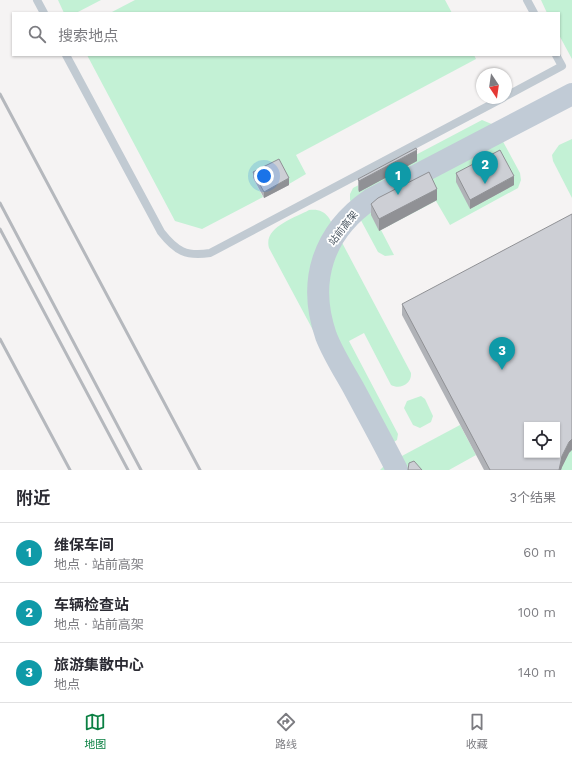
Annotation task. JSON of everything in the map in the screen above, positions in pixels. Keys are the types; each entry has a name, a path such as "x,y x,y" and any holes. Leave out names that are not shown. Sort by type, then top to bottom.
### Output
{"main road":[{"name":"站前高架","path":"397,470 327,338 319,312 318,288 320,268 326,251 348,218 372,199 572,94"}],"lane":[{"path":"37,0 43,12"},
{"path":"528,0 534,12"},
{"path":"67,56 161,232 171,244 182,252 195,255 210,253 492,104"},
{"path":"512,93 562,66 557,56"}],"green space":[{"path":"58,0 101,0 78,12 64,12"},
{"path":"135,0 445,0 451,12 112,12"},
{"path":"541,0 572,0 572,59 560,37 560,12 547,12"},
{"path":"88,56 474,56 476,59 296,155 306,174 289,184 253,178 263,197 202,229 175,221"},
{"path":"482,120 494,125 520,173 521,180 518,188 450,225 436,201 381,230 394,255 385,256 378,252 350,200 350,194 353,188"},
{"path":"572,139 572,198 553,161 552,155 559,145"},
{"path":"309,210 320,211 329,218 411,373 410,380 405,385 398,387 391,385 364,333 349,341 398,434 397,440 384,448 374,444 269,248 268,241 275,229"},
{"path":"421,396 425,399 433,416 431,422 420,428 413,425 404,408 407,401"},
{"path":"460,425 476,455 449,470 380,470 385,465"},
{"path":"572,440 572,470 515,470 549,458 560,458 560,452"}],"building":[{"path":"416,148 417,150 359,181 358,179"},
{"path":"500,150 514,176 470,200 456,173"},
{"path":"279,159 289,178 264,192 253,172"},
{"path":"429,172 437,189 379,219 371,204 378,198"},
{"path":"572,214 572,439 562,456 559,470 490,470 402,304"},
{"path":"414,461 422,470 408,470 409,463"}],"railway":[{"path":"0,94 200,470"},
{"path":"0,203 141,470"},
{"path":"0,229 128,470"},
{"path":"0,339 70,470"}],"place":[{"name":"车辆检查站","path":"485,184"},
{"name":"维保车间","path":"398,195"},
{"name":"旅游集散中心","path":"502,370"}]}
